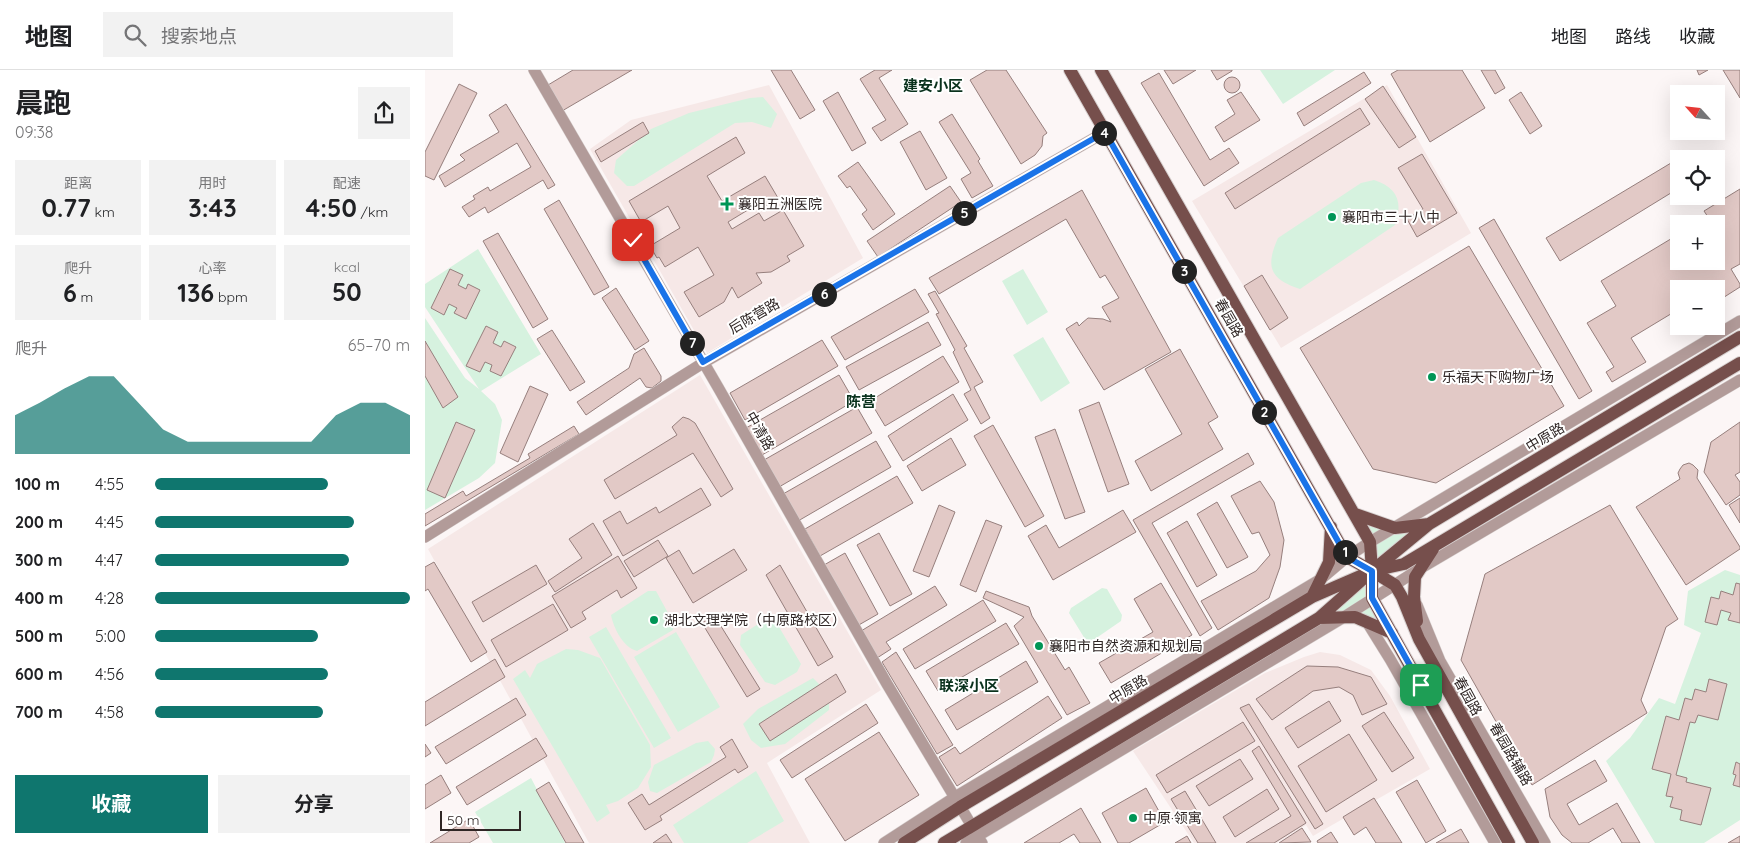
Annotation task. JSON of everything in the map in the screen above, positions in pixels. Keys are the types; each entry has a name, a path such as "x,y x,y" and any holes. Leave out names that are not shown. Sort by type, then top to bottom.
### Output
{"main road":[{"name":"春园路","path":"1070,70 1347,557"},
{"name":"春园路","path":"1101,70 1370,542 1372,598 1509,843"},
{"name":"中原路","path":"944,843 977,835 1319,618 1429,524 1740,338"},
{"name":"中原路","path":"904,843 958,802 1311,597 1372,571 1403,564 1740,363"},
{"path":"1355,514 1395,528 1429,524"},
{"path":"1311,597 1329,562 1331,527"},
{"path":"1419,638 1414,597 1415,577 1434,546"},
{"path":"1347,557 1395,585"},
{"name":"春园路","path":"1395,585 1402,596 1419,638 1533,843"},
{"path":"1319,618 1355,617 1392,633"}],"street":[{"name":"中清路","path":"534,70 887,684 977,835"},
{"name":"后陈营路","path":"425,537 703,362 1105,132"},
{"path":"884,843 958,802 1321,578 1347,557 1370,542 1740,321"},
{"path":"966,843 1344,618 1372,598 1421,568 1740,380"},
{"name":"春园路辅路","path":"1414,597 1440,661 1545,843"},
{"path":"1367,622 1495,843"}],"shaded area":[{"name":"襄阳五洲医院","path":"769,85 863,258 707,353 590,149 631,120"},
{"name":"襄阳市三十八中","path":"1387,85 1471,233 1281,348 1192,201"},
{"name":"湖北文理学院（中原路校区）","path":"700,375 881,690 767,763 810,843 589,843 428,549"},
{"path":"1320,652 1340,655 1371,670 1390,696 1430,769 1313,836 1306,825 1277,843 1194,843 1133,751 1265,673"}],"green space":[{"path":"1260,70 1335,70 1283,104"},
{"path":"763,97 777,114 771,128 752,122 735,123 634,186 627,186 614,173 616,160 651,129 689,113 750,98"},
{"path":"1374,180 1389,187 1396,197 1398,209 1395,225 1300,289 1282,281 1276,276 1271,264 1278,238 1361,183"},
{"path":"478,249 541,354 481,391 495,404 502,420 495,463 479,478 425,510 425,318 465,378 479,389 425,307 425,284"},
{"path":"1023,269 1048,312 1027,325 1002,281"},
{"path":"1043,337 1070,383 1041,402 1013,355"},
{"path":"1355,514 1395,528 1429,524 1372,571"},
{"path":"1725,570 1740,575 1740,820 1704,843 1655,843 1606,761 1630,738 1659,698 1675,704 1701,633 1684,625 1688,591"},
{"path":"1372,571 1372,598 1392,633 1355,617 1319,618"},
{"path":"1102,588 1107,589 1122,615 1121,621 1092,641 1085,639 1069,613 1071,608"},
{"path":"648,591 656,591 674,624 673,630 637,651 623,642 614,626 611,615"},
{"path":"766,619 776,622 801,664 797,672 775,685 765,682 740,645 741,635"},
{"path":"606,627 671,738 654,748 589,637"},
{"path":"676,632 720,707 678,732 634,657"},
{"path":"566,649 578,650 600,658 650,745 651,767 638,788 618,801 606,805 610,813 597,822 513,679 525,670 530,678 537,664"},
{"path":"813,678 829,694 829,710 785,744 761,748 751,740 743,724 758,709"},
{"path":"708,741 715,749 711,762 657,793 650,791 648,782 654,765 696,743"},
{"path":"756,771 784,821 747,843 684,843 673,825"},
{"path":"531,778 565,843 493,843 475,812"}],"building":[{"path":"573,70 632,70 562,111 548,85"},
{"path":"771,70 791,70 815,110 800,119"},
{"path":"875,70 892,70 879,78 908,124 881,141 872,128 886,120 860,79"},
{"path":"987,70 1006,70 1047,133 1043,136 1042,146 1035,155 1021,164 970,80"},
{"path":"1164,70 1196,70 1173,84"},
{"path":"1211,70 1232,70 1232,71 1217,80"},
{"path":"1398,70 1462,70 1485,108 1430,142 1391,74"},
{"path":"1481,70 1495,70 1505,88 1495,94"},
{"path":"1697,70 1708,70 1699,75"},
{"path":"1723,70 1740,70 1740,98"},
{"path":"1364,72 1371,83 1304,126 1297,113"},
{"path":"1159,73 1210,160 1229,148 1239,163 1204,186 1141,83"},
{"path":"1229,77 1235,77 1240,82 1238,91 1229,93 1224,88 1224,82"},
{"path":"459,84 477,93 434,180 425,176 425,152"},
{"path":"1383,86 1416,137 1399,148 1365,99"},
{"path":"838,92 866,143 852,151 823,101"},
{"path":"1241,92 1260,120 1224,142 1215,127 1235,114 1227,100"},
{"path":"1521,92 1542,126 1530,134 1509,100"},
{"path":"506,104 555,185 548,189 543,180 488,213 485,207 469,217 462,207 475,199 473,196 488,187 490,191 531,167 517,143 445,187 439,176 465,160 460,155 499,132 489,115"},
{"path":"1360,108 1370,124 1235,209 1225,193"},
{"path":"952,114 980,159 978,161 993,186 972,198 961,179 971,173 939,122"},
{"path":"643,122 649,133 601,162 595,151"},
{"path":"920,131 947,178 926,190 900,142"},
{"path":"736,137 745,153 707,176 722,201 765,176 778,198 764,207 761,202 728,222 732,229 759,213 764,221 783,210 804,246 787,256 790,261 771,272 756,273 762,283 738,298 732,287 724,302 699,317 684,292 714,275 698,247 665,267 650,246 680,228 668,206 641,222 629,201"},
{"path":"1422,154 1457,213 1417,237 1407,219 1423,209 1398,168"},
{"path":"858,162 895,214 873,230 862,214 867,210 850,186 847,188 838,176"},
{"path":"1670,164 1670,194 1560,261 1546,238"},
{"path":"950,186 961,202 878,257 867,241"},
{"path":"1740,189 1740,264 1731,269 1740,287 1725,297 1725,280 1670,280 1670,314 1631,338 1646,362 1612,382 1606,372 1614,367 1587,323 1616,306 1601,281 1670,239 1670,270 1725,270 1725,215 1707,215 1704,211 1714,205 1725,205 1725,198"},
{"path":"1082,190 1171,352 1104,390 1066,329 1077,322 1079,326 1088,318 1103,319 1111,322 1102,307 1119,298 1105,275 1100,278 1066,219 939,294 929,278"},
{"path":"559,200 609,287 594,295 544,209"},
{"path":"1494,219 1592,391 1579,399 1479,228"},
{"path":"498,233 548,319 533,328 483,241"},
{"name":"乐福天下购物广场","path":"1469,246 1564,406 1436,483 1373,469 1300,348"},
{"path":"450,269 463,275 458,285 466,289 468,284 480,290 466,319 454,313 457,308 449,304 444,315 431,308"},
{"path":"1262,275 1288,318 1270,330 1244,286"},
{"path":"616,288 649,341 635,350 602,298"},
{"path":"915,289 929,312 845,360 831,337"},
{"path":"935,291 967,346 964,348 983,382 974,387 990,418 981,424 964,394 971,390 953,352 955,350 936,314 939,313 928,294"},
{"path":"928,322 941,345 859,390 846,367"},
{"path":"486,326 498,332 493,343 501,347 504,341 516,347 501,376 490,371 492,365 485,362 480,372 466,366"},
{"path":"552,330 585,382 570,391 537,339"},
{"path":"822,340 838,366 745,420 730,393"},
{"path":"425,341 458,397 443,408 425,376"},
{"path":"644,348 661,376 661,381 652,388 646,387 640,378 586,415 577,402 629,368 634,354"},
{"path":"1180,349 1218,417 1208,423 1223,449 1151,491 1135,461 1182,434 1145,369"},
{"path":"943,356 959,382 885,426 870,401"},
{"path":"839,375 854,401 762,455 746,428"},
{"path":"530,386 548,394 518,462 500,453"},
{"path":"953,394 968,420 903,461 888,436"},
{"path":"1099,402 1129,484 1108,492 1079,410"},
{"path":"857,407 872,433 779,487 764,460"},
{"path":"683,417 695,423 733,489 721,497 693,453 615,499 604,480 677,435 672,427"},
{"path":"456,422 475,430 445,498 427,490"},
{"path":"1740,422 1740,472 1735,475 1740,482 1740,495 1726,505 1704,472 1711,442"},
{"path":"993,425 1044,516 1025,527 974,436"},
{"path":"574,426 579,434 425,526 425,514 463,491 466,496 530,458 528,454"},
{"path":"1055,429 1085,512 1065,519 1035,437"},
{"path":"951,438 966,465 922,491 907,466"},
{"path":"876,441 891,467 798,521 783,494"},
{"path":"1248,453 1254,464 1152,523 1212,628 1200,636 1133,520"},
{"path":"1689,463 1698,470 1697,478 1740,549 1686,585 1636,507 1680,479 1678,473 1680,469 1683,465"},
{"path":"897,476 913,503 820,556 805,529"},
{"path":"1260,481 1274,502 1284,540 1280,567 1269,598 1218,630 1201,601 1256,571 1270,555 1259,532 1252,534 1231,496"},
{"path":"701,488 711,505 623,556 603,521 620,511 627,524 656,507 659,513"},
{"path":"1740,498 1740,523 1729,505"},
{"path":"1217,502 1248,557 1227,568 1197,514"},
{"path":"939,505 955,512 929,577 913,571"},
{"path":"1610,505 1678,619 1666,627 1641,700 1647,713 1532,785 1461,660 1485,574"},
{"path":"1123,510 1136,532 1053,580 1028,536 1046,525 1059,548"},
{"path":"986,520 1002,526 976,592 960,585"},
{"path":"1187,521 1217,575 1197,587 1167,533"},
{"path":"593,523 612,555 555,592 548,581 582,558 569,539"},
{"path":"879,533 912,594 890,606 857,545"},
{"path":"658,540 668,556 634,577 624,561"},
{"path":"734,549 747,570 693,603 666,558 679,550 693,574"},
{"path":"845,553 878,614 857,626 824,565"},
{"path":"618,556 637,588 621,598 617,590 582,612 586,619 571,628 552,596"},
{"path":"434,562 487,652 471,662 428,589 425,591 425,567"},
{"path":"536,565 547,584 483,622 472,602"},
{"path":"780,565 833,657 818,666 766,575"},
{"path":"1161,583 1192,635 1111,683 1099,663 1153,632 1134,599"},
{"path":"1736,583 1740,584 1740,623 1728,620 1731,613 1721,610 1717,625 1705,622 1711,597 1719,599 1721,591 1733,595"},
{"path":"935,586 947,605 886,642 891,649 877,658 861,631"},
{"name":"襄阳市自然资源和规划局","path":"986,591 1029,607 1032,616 1065,670 1069,667 1090,703 1067,715 1014,626 1024,617 983,598"},
{"path":"983,600 996,621 915,669 903,649"},
{"path":"553,604 568,630 506,667 491,640"},
{"path":"714,615 760,689 747,697 702,623"},
{"path":"1006,623 1019,644 938,691 926,671"},
{"path":"896,652 953,745 937,754 882,662"},
{"path":"495,659 505,677 425,726 425,702"},
{"path":"1026,661 1038,682 957,730 945,710"},
{"path":"1307,666 1338,667 1371,677 1387,704 1362,715 1353,695 1339,687 1313,691 1272,720 1256,699"},
{"path":"836,674 846,692 770,741 759,724"},
{"path":"1709,679 1727,684 1718,720 1698,715 1695,723 1690,722 1676,775 1687,778 1686,782 1711,788 1701,825 1680,820 1682,810 1670,807 1673,797 1666,796 1671,774 1652,769 1666,716 1679,720 1685,698 1692,700 1695,689 1706,692"},
{"path":"1048,696 1062,718 957,786 939,757 955,747 960,754"},
{"path":"516,698 526,715 446,764 435,747"},
{"path":"1329,701 1341,721 1298,748 1285,728"},
{"path":"866,704 878,723 792,778 780,760"},
{"path":"1249,704 1323,824 1315,829 1240,708"},
{"path":"1384,712 1414,758 1392,772 1362,726"},
{"path":"1243,722 1255,741 1167,793 1156,775"},
{"path":"879,732 919,795 845,841 805,779"},
{"path":"1349,734 1377,780 1326,812 1298,766"},
{"path":"536,738 547,756 467,805 456,787"},
{"path":"732,739 748,767 738,773 735,769 660,816 662,820 645,830 628,803 642,794 649,805 726,757 720,747"},
{"path":"425,744 431,753 425,757"},
{"path":"1259,746 1306,823 1274,843 1246,843 1291,816 1252,751"},
{"path":"1240,759 1253,779 1209,806 1196,786"},
{"path":"1595,760 1607,781 1567,804 1579,825 1617,803 1640,843 1622,843 1613,828 1588,843 1572,843 1562,835 1550,817 1545,789"},
{"path":"1736,762 1740,764 1740,787 1733,785 1736,775 1733,774"},
{"path":"441,775 451,793 425,809 425,785"},
{"path":"1417,780 1446,831 1426,843 1396,792"},
{"path":"549,782 584,843 566,843 536,790"},
{"name":"中原·领寓","path":"1146,788 1165,822 1129,843 1118,843 1102,813"},
{"path":"1267,789 1279,809 1235,837 1223,817"},
{"path":"1185,791 1216,843 1198,843 1171,799"},
{"path":"1374,798 1402,843 1376,843 1366,827 1354,835 1343,817"},
{"path":"1081,808 1101,843 1080,843 1074,834 1059,843 1024,843"},
{"path":"469,819 479,837 469,843 430,843"},
{"path":"1302,828 1311,842 1279,843"},
{"path":"1461,829 1469,843 1436,843"},
{"path":"1331,832 1338,843 1318,843 1317,841"},
{"path":"666,834 672,843 653,843"},
{"path":"1187,836 1191,843 1175,843"},
{"path":"1740,836 1740,843 1728,843"}],"place":[{"name":"襄阳五洲医院","path":"727,204"},
{"name":"襄阳市三十八中","path":"1332,217"},
{"name":"乐福天下购物广场","path":"1432,377"},
{"name":"湖北文理学院（中原路校区）","path":"654,620"},
{"name":"襄阳市自然资源和规划局","path":"1039,646"},
{"name":"中原·领寓","path":"1133,818"}],"district":[{"name":"建安小区","path":"933,85"},
{"name":"陈营","path":"861,401"},
{"name":"联深小区","path":"969,685"}],"route":[{"path":"633,240 703,362 1105,132 1347,557 1372,571 1372,598 1421,685"}]}
